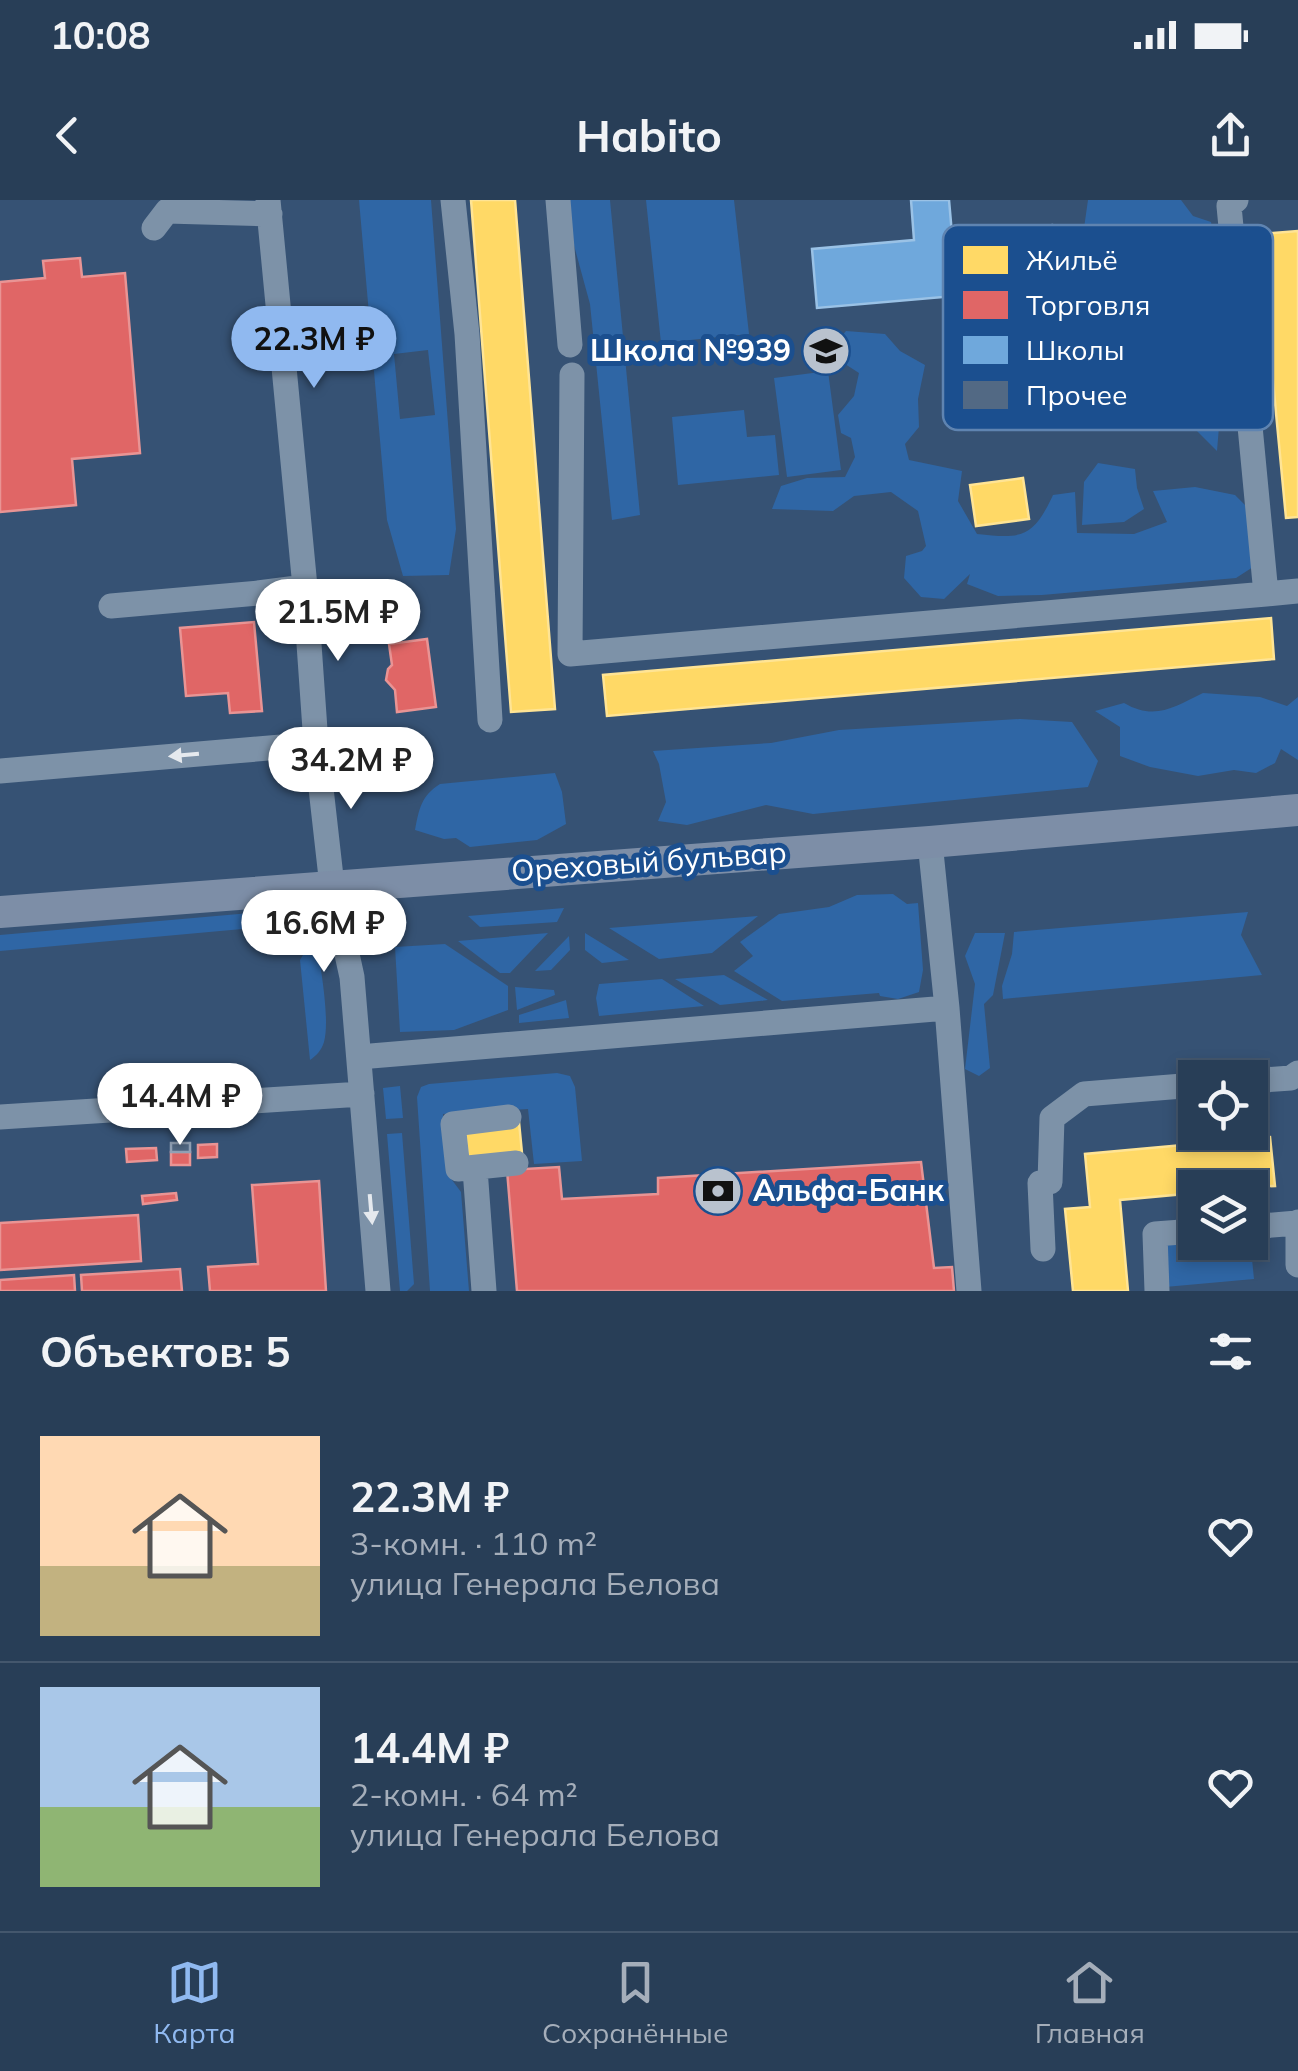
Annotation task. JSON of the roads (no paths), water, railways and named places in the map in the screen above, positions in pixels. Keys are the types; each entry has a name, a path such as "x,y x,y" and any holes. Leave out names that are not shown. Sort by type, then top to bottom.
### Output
{"main road":[{"name":"Ореховый бульвар","path":"0,912 930,842 1298,810"}],"street":[{"path":"453,200 468,334 490,720"},
{"path":"558,200 570,345"},
{"path":"1231,225 1229,206 1236,200"},
{"path":"154,228 168,211 269,207 316,744 332,886 352,977 378,1291"},
{"path":"572,375 570,654 1298,591"},
{"path":"1250,430 1266,594"},
{"path":"110,606 305,587"},
{"path":"0,771 316,744"},
{"path":"930,842 969,1291"},
{"path":"358,1057 947,1008"},
{"path":"1268,1080 1291,1078 1298,1073"},
{"path":"1044,1249 1040,1182 1050,1182 1052,1118 1084,1094 1178,1086"},
{"path":"0,1117 362,1094"},
{"path":"509,1117 453,1124 458,1169 516,1163"},
{"path":"475,1169 484,1291"},
{"path":"1268,1226 1298,1223 1298,1264"},
{"path":"1157,1291 1155,1234 1178,1232"}],"place":[{"name":"Школа №939","path":"826,351"},
{"name":"Альфа-Банк","path":"718,1191"}]}
